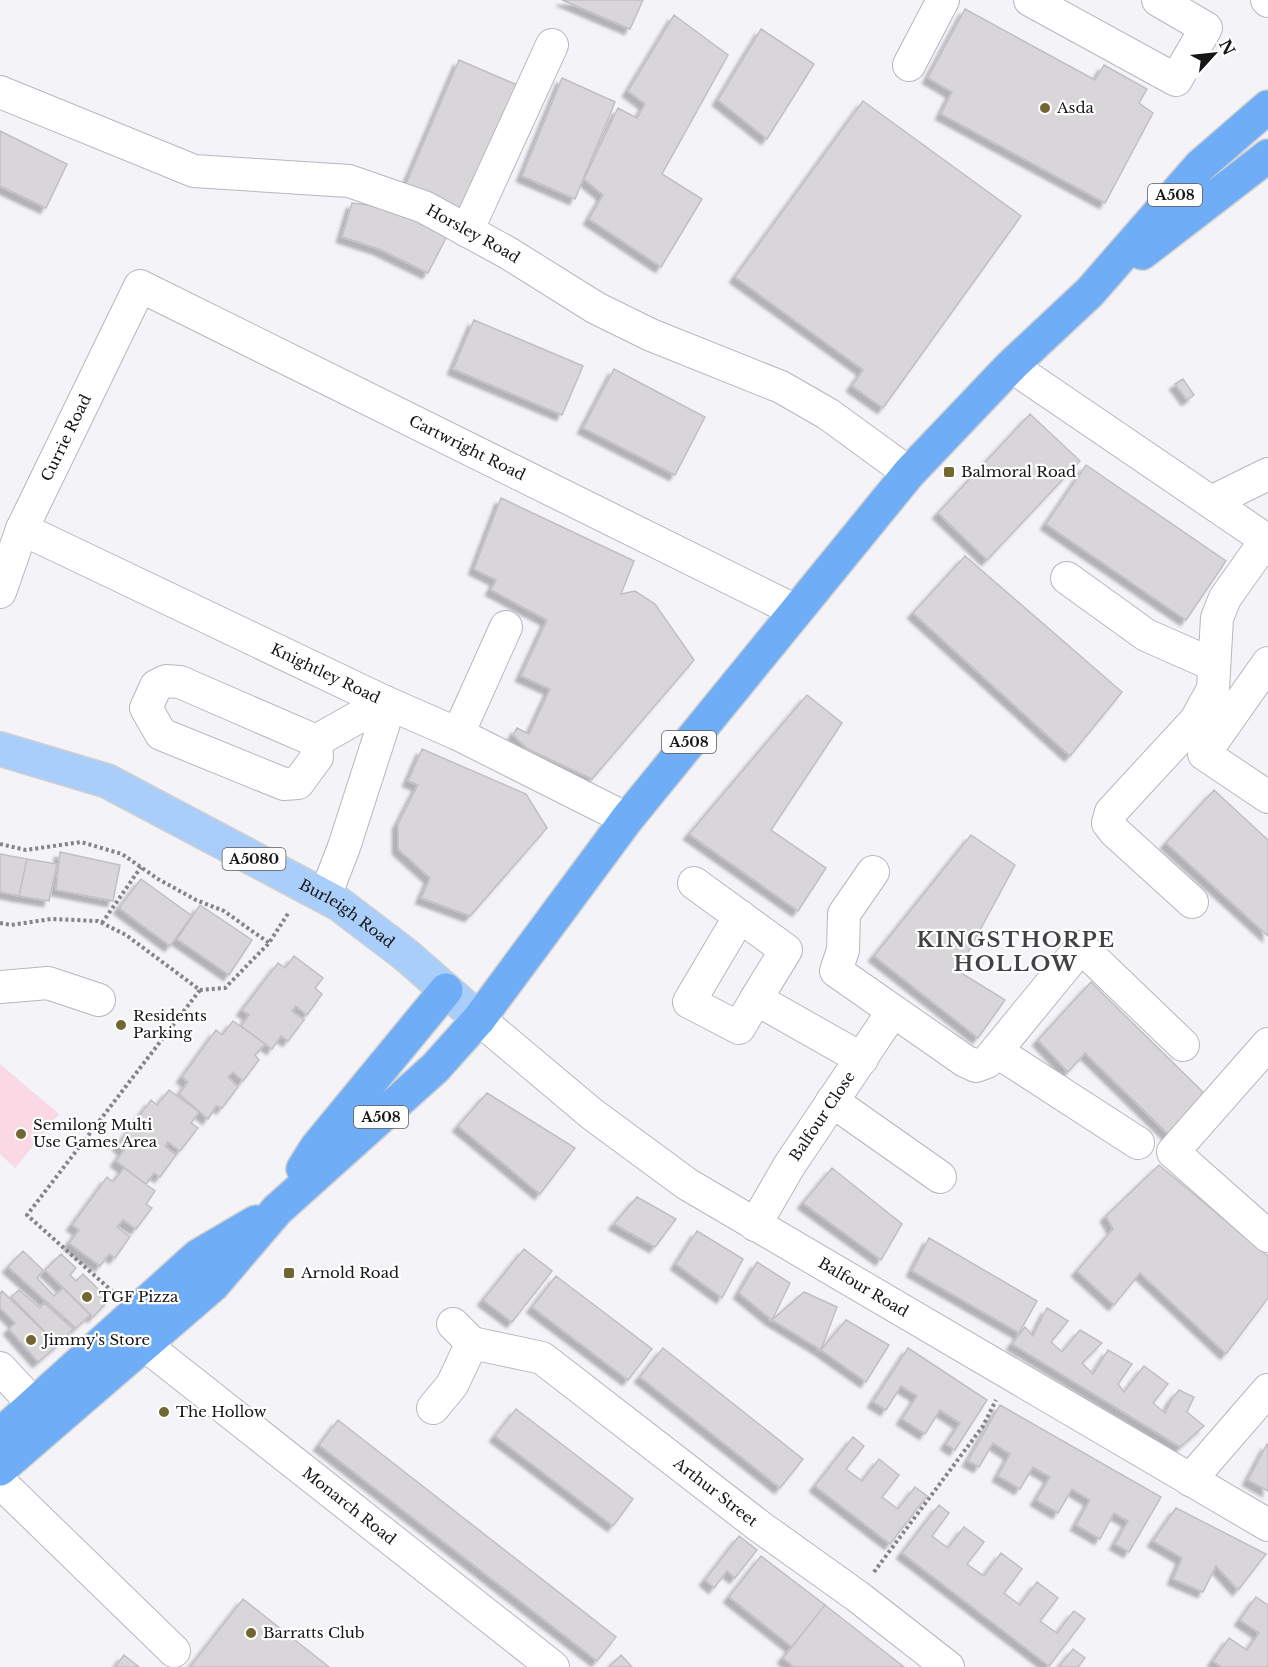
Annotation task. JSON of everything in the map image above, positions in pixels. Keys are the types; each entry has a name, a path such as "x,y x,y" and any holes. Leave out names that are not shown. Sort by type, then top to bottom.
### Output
{"highway":[{"name":"A508","path":"0,1435 43,1414 145,1345 213,1285 277,1210 435,1068 479,1019 627,819 909,473 1011,366 1090,292 1200,166 1268,107"},
{"name":"A508","path":"1090,292 1268,156"},
{"name":"A508","path":"0,1469 43,1414 134,1311 198,1256 277,1210 316,1148 446,990"}],"main road":[{"name":"Burleigh Road","path":"0,749 107,781 339,904 396,948 479,1019"}],"street":[{"path":"909,65 943,0"},
{"path":"1029,0 1176,80 1206,28 1158,0"},
{"path":"467,231 552,45"},
{"name":"Horsley Road","path":"0,92 194,171 349,181 424,207 508,253 596,308 651,334 781,387 828,414 909,473"},
{"name":"Currie Road","path":"0,592 22,529 140,286"},
{"name":"Cartwright Road","path":"140,286 796,611"},
{"path":"1011,366 1267,541 1225,598 1217,618 1212,689 1196,720 1111,812 1108,823 1192,902"},
{"path":"1210,501 1268,474"},
{"name":"Knightley Road","path":"22,529 458,735 627,819"},
{"path":"1067,578 1146,635 1214,665"},
{"path":"458,735 506,627"},
{"path":"1268,663 1204,754 1268,797"},
{"path":"166,681 180,682 316,741 316,757 298,783 284,784 161,734 146,708 156,686 166,681"},
{"path":"316,741 385,702"},
{"path":"316,892 341,854 384,723 385,702"},
{"path":"873,872 844,914 843,950 836,971 965,1061 976,1066 987,1062 1081,947 1183,1045"},
{"path":"694,883 740,916 786,950 739,1028 689,1002 740,916"},
{"path":"0,987 48,983 99,1000"},
{"path":"756,999 862,1059"},
{"name":"Balfour Close","path":"755,1225 789,1166 893,1011"},
{"name":"Balfour Road","path":"479,1019 592,1114 687,1184 1268,1525"},
{"path":"1268,1044 1173,1152 1268,1236"},
{"path":"996,1051 1138,1143"},
{"path":"832,1101 940,1177"},
{"name":"Arthur Street","path":"433,1408 452,1385 463,1333 542,1358 759,1526 857,1596 948,1667"},
{"name":"Monarch Road","path":"145,1345 553,1667"},
{"path":"0,1368 43,1414"},
{"path":"1190,1480 1268,1390"},
{"path":"0,1482 174,1652"}],"path":[{"path":"0,844 26,850 81,842 122,854 158,879 196,900 224,910 269,943"},
{"path":"102,923 141,867"},
{"path":"0,923 11,925 51,920 98,921 126,935 200,990 225,988 316,892"},
{"path":"134,1311 27,1215 200,990"},
{"path":"857,1596 983,1426 1011,1373"}],"shaded area":[{"name":"Semilong Multi Use Games Area","path":"0,1064 59,1114 15,1168 0,1154"}],"building":[{"path":"562,0 643,0 630,29"},
{"name":"Asda","path":"965,9 1095,80 1104,65 1147,89 1139,103 1153,113 1105,203 941,114 952,92 928,78"},
{"path":"674,15 728,55 662,174 702,199 661,267 589,219 603,195 584,179 618,108 637,118 645,104 628,91"},
{"path":"761,29 814,64 767,139 718,100"},
{"path":"459,60 517,85 462,216 403,191"},
{"path":"562,78 615,102 575,199 522,176"},
{"path":"863,101 1021,216 883,408 852,386 863,370 735,277"},
{"path":"0,131 67,164 46,208 0,186"},
{"path":"352,203 401,209 449,232 428,273 379,249 342,237"},
{"path":"474,320 583,366 562,415 453,369"},
{"path":"614,369 705,417 675,475 583,428"},
{"path":"1183,379 1194,395 1187,400 1175,384"},
{"path":"1030,414 1080,461 987,560 938,513"},
{"path":"1086,465 1226,561 1186,620 1046,524"},
{"path":"501,498 634,561 621,594 635,591 655,604 694,660 592,779 528,749 513,735 517,728 529,734 550,689 521,676 547,620 491,590 496,580 474,569"},
{"path":"965,556 1122,692 1070,756 913,613"},
{"path":"807,695 842,723 771,830 826,868 798,911 689,834"},
{"path":"422,749 526,794 547,828 470,916 421,898 430,878 398,849 398,824 418,785 408,781"},
{"path":"1214,790 1268,840 1268,936 1166,843"},
{"path":"971,835 1015,865 958,971 1005,1000 978,1038 874,956"},
{"path":"60,852 120,865 113,901 56,890"},
{"path":"0,854 27,859 19,896 0,892"},
{"path":"27,859 57,864 49,901 19,896"},
{"path":"141,879 192,916 170,946 119,908"},
{"path":"200,905 252,940 229,975 177,939"},
{"path":"294,956 323,978 315,988 322,994 307,1015 296,1006 292,1011 304,1020 288,1041 281,1036 272,1049 241,1026 249,1015 242,1010 278,963 285,968"},
{"path":"1091,982 1215,1104 1171,1137 1085,1053 1068,1072 1038,1040"},
{"path":"233,1021 265,1044 255,1055 259,1060 243,1081 233,1072 228,1077 238,1087 222,1108 216,1106 208,1119 179,1094 188,1082 182,1077 216,1030 222,1035"},
{"path":"169,1090 199,1112 191,1123 198,1128 180,1151 168,1142 165,1146 176,1155 160,1177 154,1173 146,1184 116,1161 124,1150 118,1145 151,1100 157,1105"},
{"path":"487,1093 575,1148 540,1194 458,1126"},
{"path":"1159,1165 1268,1256 1268,1298 1226,1354 1140,1273 1114,1305 1077,1271 1113,1229 1106,1216"},
{"path":"124,1168 155,1191 146,1204 152,1208 136,1229 123,1220 117,1227 130,1237 115,1258 109,1254 100,1266 69,1243 79,1230 72,1225 107,1177 113,1182"},
{"path":"832,1168 902,1224 881,1260 803,1203"},
{"path":"637,1197 676,1219 655,1247 614,1224"},
{"path":"697,1231 743,1259 722,1298 676,1264"},
{"path":"929,1238 1037,1301 1019,1333 912,1271"},
{"path":"524,1249 552,1271 512,1322 483,1300"},
{"path":"23,1251 43,1270 37,1278 54,1296 63,1288 90,1315 76,1328 8,1267"},
{"path":"61,1254 76,1268 70,1275 76,1281 83,1274 109,1300 93,1317 45,1270"},
{"path":"757,1262 790,1283 772,1320 739,1293"},
{"path":"556,1276 652,1349 628,1380 532,1307"},
{"path":"19,1290 40,1308 44,1303 73,1329 58,1345 11,1297"},
{"path":"2,1291 58,1345 38,1362 9,1329 15,1323 0,1308"},
{"path":"804,1292 837,1307 821,1350 772,1320"},
{"path":"1047,1308 1068,1321 1051,1342 1062,1352 1080,1330 1102,1343 1082,1363 1093,1374 1108,1350 1132,1364 1118,1384 1124,1392 1144,1366 1168,1384 1153,1403 1165,1413 1179,1390 1194,1397 1187,1412 1204,1426 1180,1447 1012,1344 1025,1327 1033,1336"},
{"path":"846,1320 889,1345 866,1382 821,1350"},
{"path":"663,1348 803,1459 780,1488 640,1377"},
{"path":"908,1348 987,1400 955,1450 946,1444 960,1423 940,1410 925,1434 902,1419 917,1396 901,1386 886,1410 873,1402"},
{"path":"1000,1405 1161,1497 1129,1552 1115,1544 1128,1521 1114,1513 1100,1539 1076,1525 1090,1500 1072,1489 1058,1513 1036,1500 1050,1477 1033,1467 1020,1489 998,1476 1010,1454 993,1443 979,1467 968,1461"},
{"path":"516,1409 633,1499 613,1526 495,1436"},
{"path":"338,1420 616,1637 597,1661 319,1445"},
{"path":"853,1437 864,1446 846,1469 862,1481 879,1459 899,1475 882,1497 898,1509 915,1487 927,1496 890,1544 815,1486"},
{"path":"1268,1445 1268,1491 1248,1480"},
{"path":"939,1505 949,1513 932,1536 948,1548 964,1527 984,1542 967,1564 984,1576 1001,1553 1022,1569 1004,1593 1020,1605 1037,1582 1058,1598 1040,1621 1057,1633 1074,1611 1085,1619 1049,1666 902,1553"},
{"path":"1176,1508 1266,1554 1238,1590 1216,1566 1203,1592 1173,1579 1182,1558 1153,1541"},
{"path":"739,1536 757,1550 735,1578 727,1571 714,1588 705,1580"},
{"path":"761,1556 825,1605 792,1647 729,1597"},
{"path":"1256,1597 1268,1605 1268,1667 1222,1667 1213,1661 1229,1638 1247,1650 1259,1633 1240,1620"},
{"name":"Barratts Club","path":"243,1599 329,1667 190,1667"},
{"path":"825,1605 904,1667 794,1667 783,1658"},
{"path":"1073,1649 1085,1658 1078,1667 1059,1667"},
{"path":"124,1655 139,1667 115,1667"},
{"path":"621,1655 632,1667 609,1667"}],"place":[{"name":"Asda","path":"1045,108"},
{"name":"Balmoral Road","path":"949,472"},
{"name":"Residents Parking","path":"121,1025"},
{"name":"Semilong Multi Use Games Area","path":"21,1134"},
{"name":"Arnold Road","path":"289,1273"},
{"name":"TGF Pizza","path":"87,1297"},
{"name":"Jimmy's Store","path":"31,1340"},
{"name":"The Hollow","path":"164,1412"},
{"name":"Barratts Club","path":"251,1633"}],"district":[{"name":"KINGSTHORPE HOLLOW","path":"1016,952"}]}
